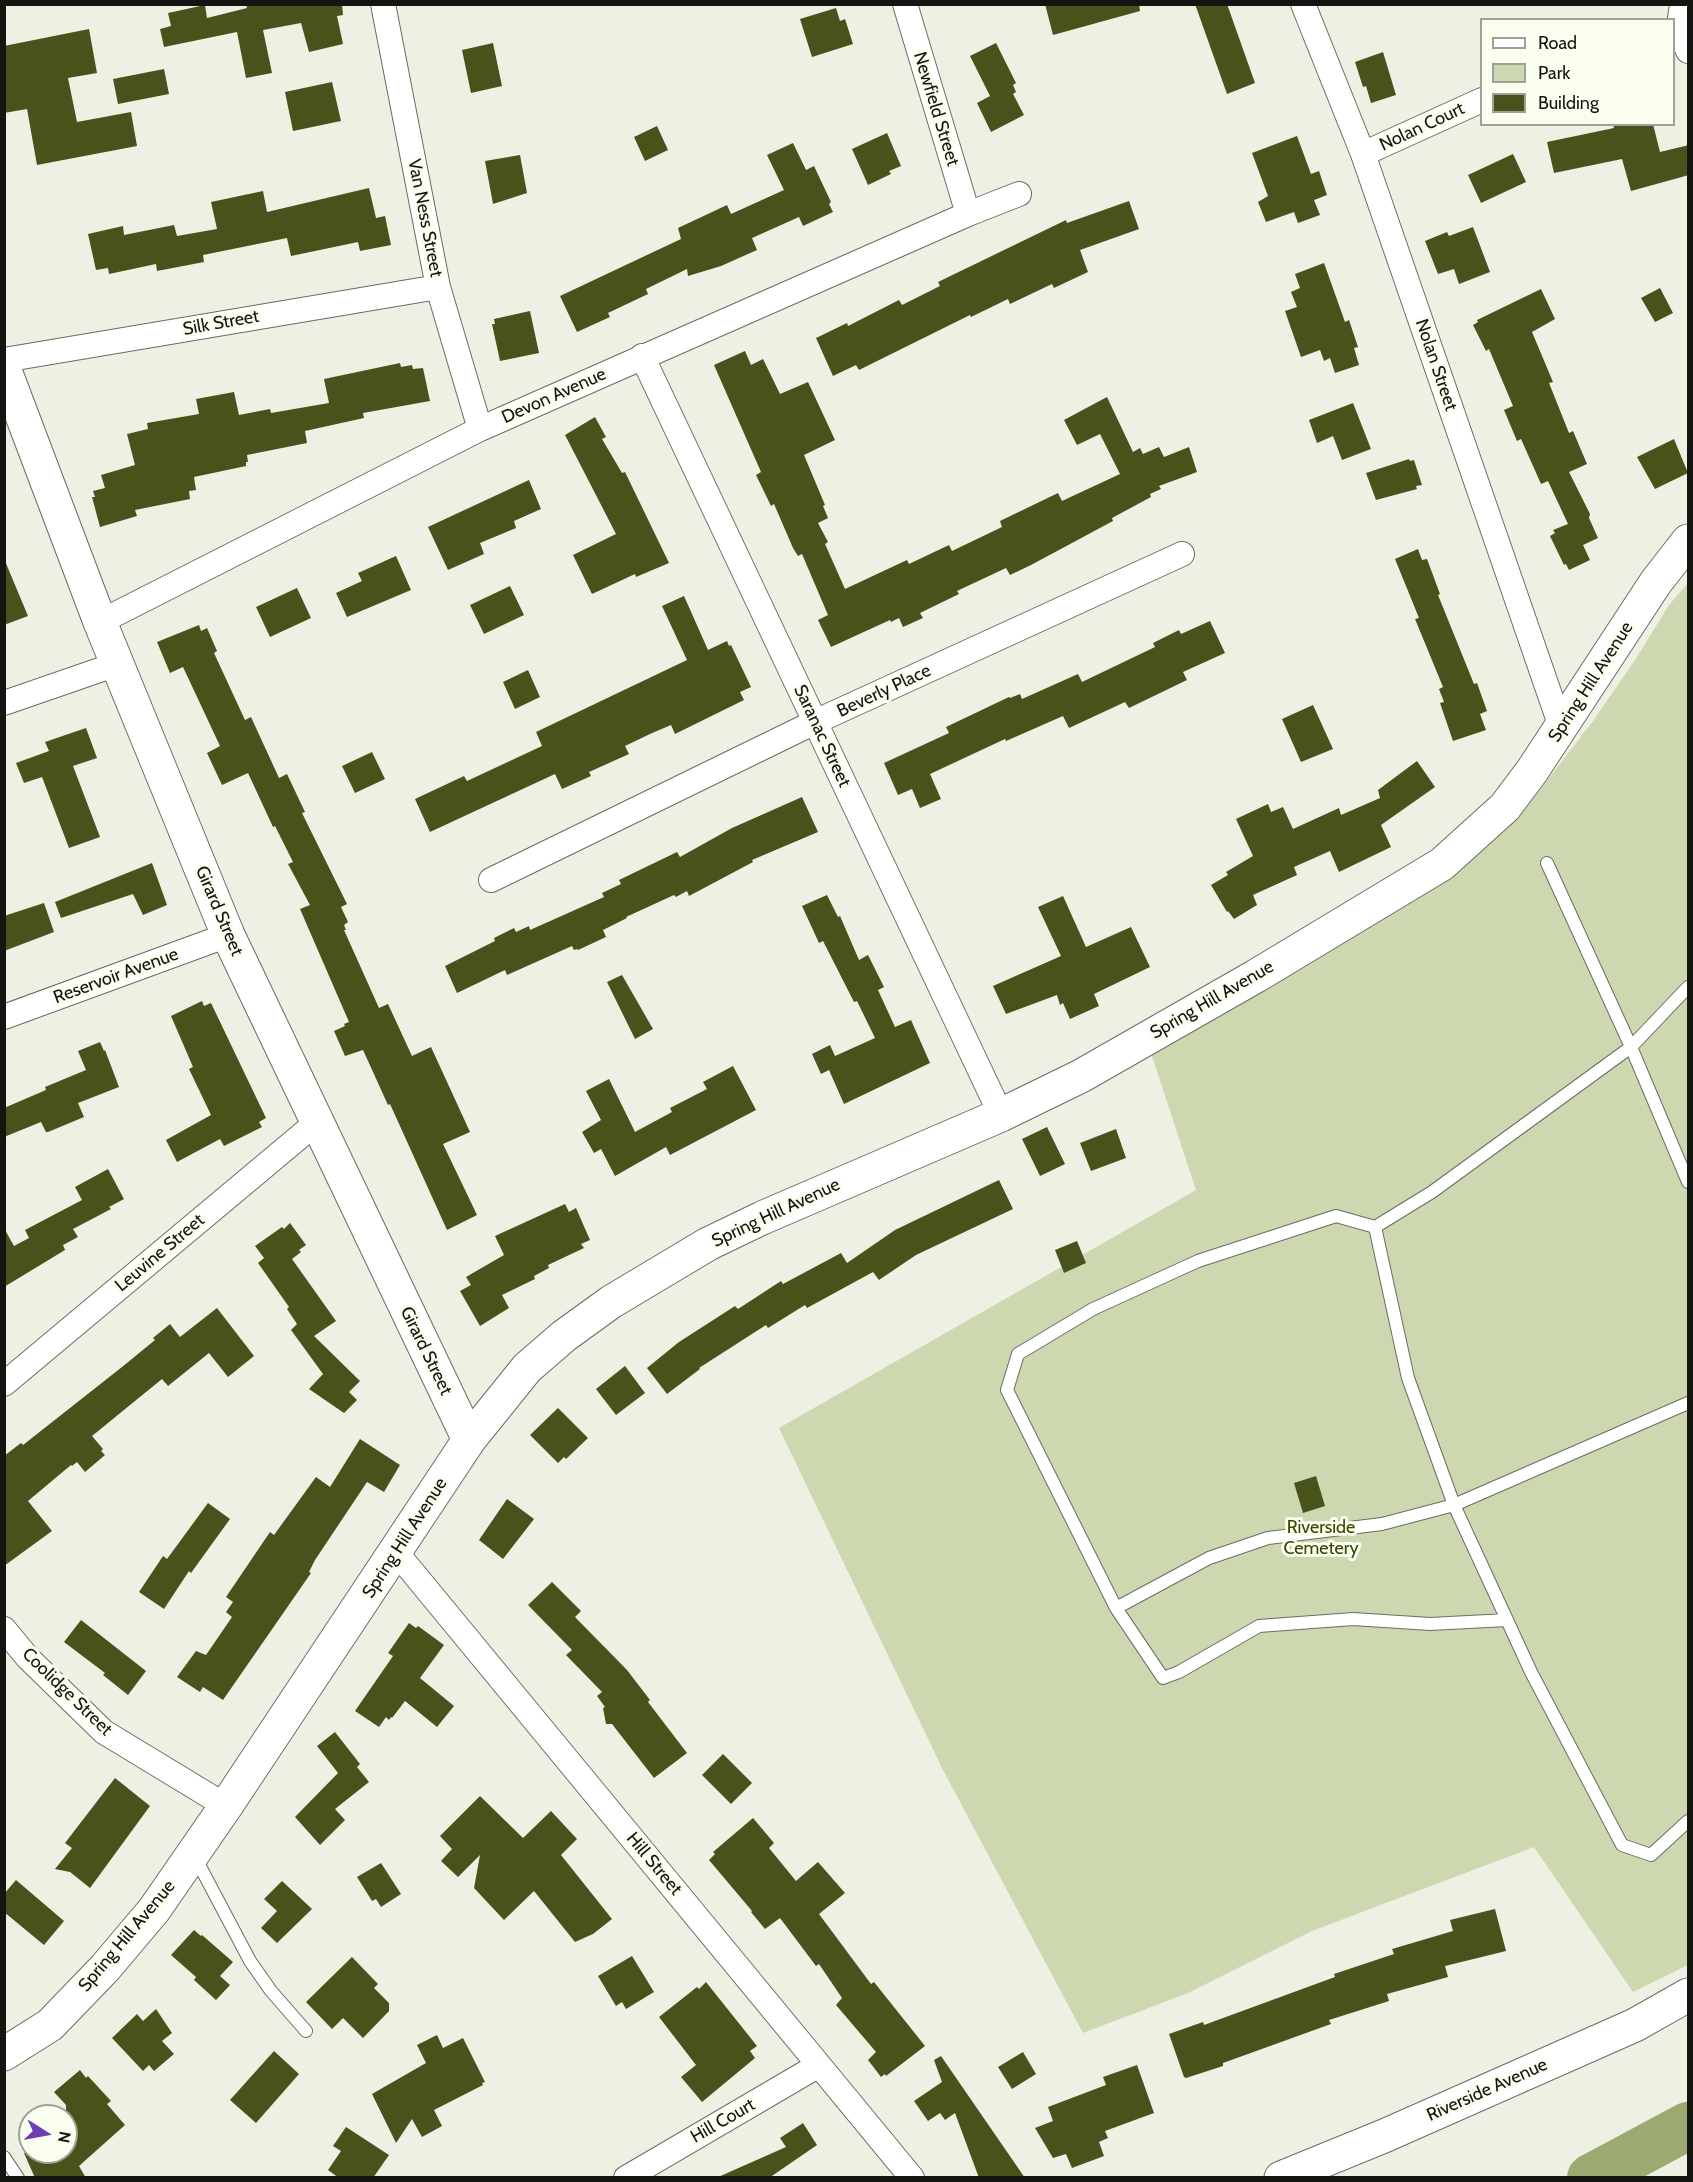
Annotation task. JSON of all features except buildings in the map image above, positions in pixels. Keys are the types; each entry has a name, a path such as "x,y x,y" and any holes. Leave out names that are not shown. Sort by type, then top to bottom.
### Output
{"street":[{"name":"Van Ness Street","path":"383,4 438,287 480,429"},
{"name":"Newfield Street","path":"905,4 968,214"},
{"name":"Nolan Street","path":"1303,4 1363,154 1561,727"},
{"path":"1678,17 1681,37 1689,51"},
{"name":"Nolan Court","path":"1363,154 1480,101"},
{"name":"Devon Avenue","path":"100,622 480,429 642,356 1019,194"},
{"name":"Silk Street","path":"4,360 438,287"},
{"name":"Saranac Street","path":"642,356 1001,1115"},
{"name":"Girard Street","path":"4,368 100,622 228,935 469,1440"},
{"name":"Spring Hill Avenue","path":"4,2054 50,2025 105,1968 154,1910 226,1806 469,1440 527,1368 564,1336 611,1302 708,1244 762,1218 1001,1115 1101,1064 1256,976 1442,864 1505,807 1532,771 1656,582 1689,541"},
{"name":"Beverly Place","path":"491,880 815,722 1182,554"},
{"path":"4,703 117,664"},
{"name":"Reservoir Avenue","path":"4,1017 228,935"},
{"name":"Leuvine Street","path":"4,1384 316,1123"},
{"name":"Hill Street","path":"396,1552 912,2178"},
{"name":"Coolidge Street","path":"4,1629 28,1658 104,1732 226,1806"},
{"name":"Riverside Avenue","path":"1281,2178 1384,2136 1635,2025 1689,1995"},
{"name":"Hill Court","path":"626,2178 819,2065"}],"lane":[{"path":"1547,863 1631,1047 1689,1182"},
{"path":"1507,1620 1430,1624 1353,1619 1258,1626 1163,1678 1116,1608 1006,1390 1018,1354 1093,1309 1198,1261 1336,1216 1375,1227 1432,1192 1631,1047 1689,987"},
{"path":"1375,1227 1408,1378 1454,1505 1531,1672 1622,1845 1651,1855 1689,1821"},
{"path":"1116,1608 1209,1558 1268,1538 1382,1524 1454,1505 1689,1403"},
{"path":"193,1853 250,1961 306,2031"},
{"path":"4,2157 18,2178"}],"green space":[{"name":"Riverside Cemetery","path":"1688,583 1688,1965 1633,1992 1534,1847 1312,1931 1188,1993 1083,2033 943,1770 779,1428 1196,1190 1151,1053 1437,887 1519,817 1593,721 1669,605"}],"waterway":[{"path":"1591,2178 1688,2126"}]}
